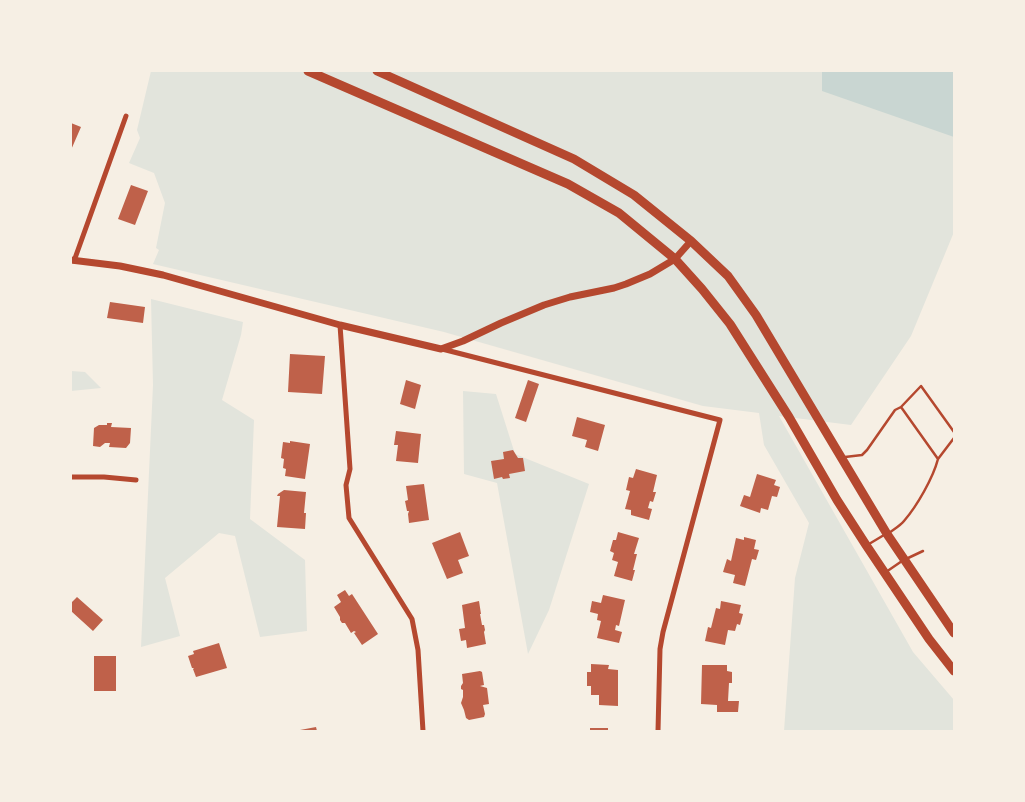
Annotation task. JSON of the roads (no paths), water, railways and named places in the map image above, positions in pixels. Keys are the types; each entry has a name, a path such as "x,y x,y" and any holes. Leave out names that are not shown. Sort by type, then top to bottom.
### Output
{"main road":[{"path":"308,71 568,184 619,213 675,259 730,324 789,417 866,546 929,639 954,671"},
{"path":"377,71 574,159 634,194 728,276 756,315 887,534 954,633"}],"street":[{"path":"126,116 73,260 120,266 163,275 340,325 720,420 663,632 660,649 658,731"},
{"path":"441,349 544,305 626,284 650,274 675,259 690,241"},
{"path":"340,325 350,469 346,485 349,518 412,619 418,650 423,731"},
{"path":"71,477 104,476 136,480"}],"lane":[{"path":"842,457 862,455 894,410 901,407 921,386 954,432"},
{"path":"901,407 938,459"},
{"path":"866,546 887,534 904,521 923,492 938,459 954,438"},
{"path":"884,573 905,559 924,551"}]}
